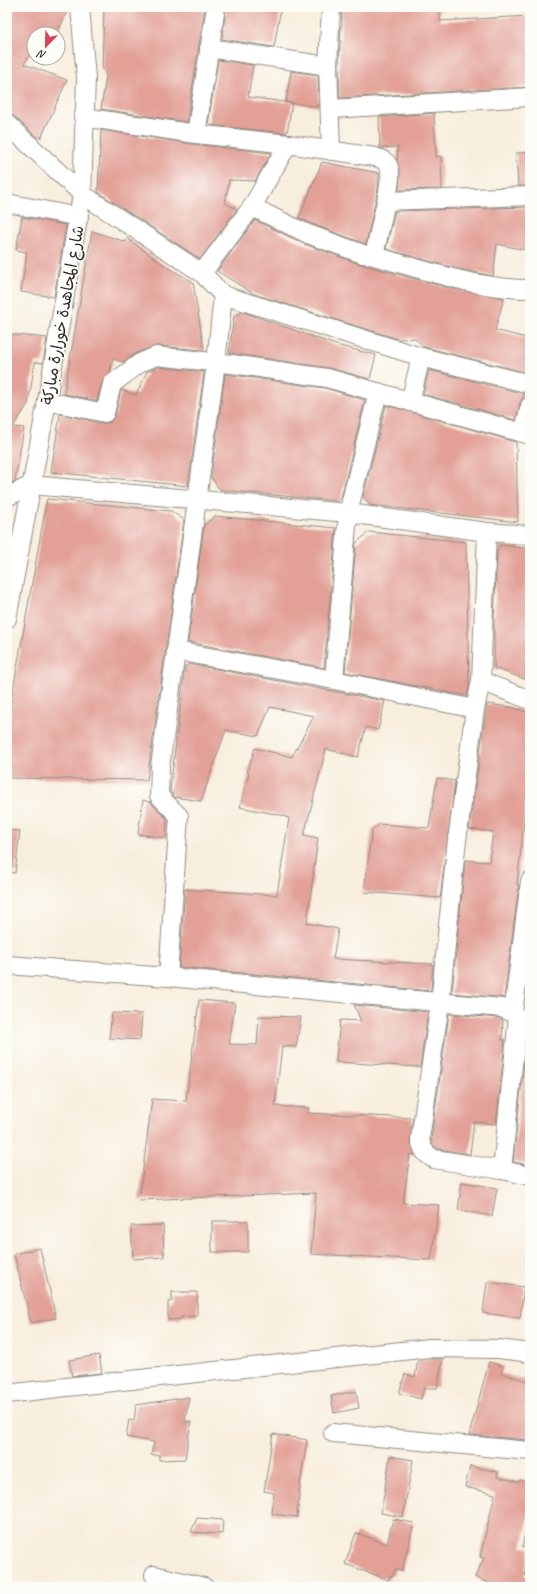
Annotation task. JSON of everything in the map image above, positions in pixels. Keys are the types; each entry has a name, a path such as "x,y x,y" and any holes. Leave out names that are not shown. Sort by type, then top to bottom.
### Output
{"street":[{"name":"شارع المجاهدة خورارة مباركة","path":"7,619 47,401 82,194 83,117 86,78 80,7"},
{"path":"196,134 216,7"},
{"path":"331,7 328,66 331,151"},
{"path":"209,48 328,66"},
{"path":"330,109 530,97"},
{"path":"83,117 196,134 288,144 375,158 385,161 389,168 390,176 374,256"},
{"path":"7,124 82,194 202,273 223,296 421,357 530,384"},
{"path":"202,273 252,207 288,144"},
{"path":"386,201 530,196"},
{"path":"7,203 78,217"},
{"path":"252,207 308,234 364,254 478,284 509,289 530,289"},
{"path":"168,977 179,816 160,796 160,767 216,363 223,296"},
{"path":"47,401 105,413 112,384 140,363 156,356 232,364 327,378 527,434 530,406"},
{"path":"410,402 421,357"},
{"path":"334,680 348,513 378,392"},
{"path":"7,497 31,485 348,513 487,532 530,534"},
{"path":"487,532 481,681 474,709 456,848 440,1003 420,1139 422,1148 426,1155 434,1159 530,1176"},
{"path":"176,651 334,680 474,709"},
{"path":"481,681 530,700"},
{"path":"513,1013 530,881"},
{"path":"7,965 168,977 502,1008 513,1013 518,1018 502,1170"},
{"path":"7,1394 66,1386 430,1348 499,1349 530,1354"},
{"path":"333,1433 530,1451"},
{"path":"154,1575 204,1587"}],"building":[{"path":"7,7 69,7 61,26 26,26 26,61 24,64 67,80 41,138 34,135 14,116 7,114"},
{"path":"104,7 205,7 187,122 101,109 106,76 102,67"},
{"path":"226,7 281,7 274,47 222,39"},
{"path":"341,7 440,7 440,21 530,16 530,87 340,98 339,66 342,26"},
{"path":"218,60 253,65 248,97 292,103 287,133 208,125"},
{"path":"291,71 318,75 319,107 286,102"},
{"path":"434,113 436,157 441,156 442,189 399,190 400,174 397,160 398,147 380,148 379,117"},
{"path":"101,130 194,144 271,153 255,181 229,180 225,203 237,209 200,259 98,192"},
{"path":"530,152 530,186 518,186 516,153"},
{"path":"322,162 379,173 378,189 366,244 299,218"},
{"path":"530,207 530,251 497,244 493,276 454,268 386,249 395,211"},
{"path":"22,217 66,225 54,297 21,292 27,252 16,250"},
{"path":"255,220 304,244 360,264 449,288 504,298 495,330 530,339 530,367 528,373 424,347 415,338 398,339 254,294 217,271"},
{"path":"92,231 126,242 127,238 164,265 193,282 204,350 157,346 136,353 123,362 113,359 110,372 102,382 97,401 64,394"},
{"path":"243,312 336,345 376,355 370,379 329,368 229,353 234,316"},
{"path":"7,334 47,338 43,363 35,362 28,404 13,427 24,428 15,481 7,485"},
{"path":"158,367 204,372 188,486 51,472 60,414 109,423 115,416 121,390 136,395 147,372"},
{"path":"429,370 525,394 520,403 516,420 423,394"},
{"path":"225,374 325,388 365,400 341,498 337,501 220,490 211,477"},
{"path":"386,405 516,442 518,522 370,505 363,497"},
{"path":"47,499 171,511 184,520 147,780 7,778 7,724"},
{"path":"215,516 336,528 324,668 188,642 204,525"},
{"path":"369,532 466,542 469,687 467,696 345,672 356,543"},
{"path":"500,545 530,549 530,681 494,668 494,621 497,552"},
{"path":"189,664 385,701 378,730 366,727 358,757 326,749 304,835 318,838 307,923 338,929 333,959 433,964 431,991 179,967 185,889 277,895 289,818 240,807 249,773 247,772 255,748 292,757 314,716 270,707 258,736 226,730 201,801 174,797 170,791 185,666"},
{"path":"487,704 511,707 530,713 530,768 517,885 519,885 504,998 452,993 465,860 489,862 493,832 469,829"},
{"path":"437,778 455,781 440,898 364,892 372,829 380,824 429,828"},
{"path":"143,800 150,802 167,819 166,838 138,834"},
{"path":"7,830 20,831 15,873 7,872"},
{"path":"199,1000 235,1003 229,1044 257,1045 259,1016 301,1017 296,1047 282,1046 275,1106 309,1108 308,1113 413,1118 410,1141 415,1155 410,1154 403,1203 439,1205 431,1260 311,1254 316,1193 139,1200 152,1099 186,1101"},
{"path":"354,1005 428,1012 420,1067 336,1062 340,1020 361,1021"},
{"path":"112,1013 142,1014 140,1040 109,1038"},
{"path":"449,1014 499,1018 503,1020 502,1040 505,1040 496,1124 474,1122 470,1154 438,1149 433,1145 431,1139"},
{"path":"526,1043 530,1043 530,1165 513,1162"},
{"path":"462,1182 497,1188 492,1216 458,1210"},
{"path":"212,1221 248,1221 248,1252 212,1252"},
{"path":"163,1225 164,1257 133,1259 131,1226"},
{"path":"40,1248 56,1318 31,1323 14,1254"},
{"path":"487,1282 524,1287 520,1318 483,1313"},
{"path":"172,1292 197,1292 197,1316 168,1320 168,1302 172,1301"},
{"path":"99,1355 102,1373 72,1376 69,1360"},
{"path":"443,1359 437,1388 424,1388 421,1399 399,1393 405,1374 415,1377 418,1360"},
{"path":"489,1362 503,1366 501,1373 530,1382 530,1431 528,1440 469,1435"},
{"path":"356,1391 359,1408 334,1413 331,1396"},
{"path":"189,1397 185,1422 191,1421 185,1459 159,1460 159,1455 151,1455 154,1442 126,1437 129,1420 134,1421 136,1405"},
{"path":"273,1434 307,1440 297,1517 272,1514 274,1493 264,1491"},
{"path":"390,1456 413,1460 403,1517 381,1513"},
{"path":"470,1466 498,1472 497,1477 530,1483 530,1512 522,1547 530,1548 524,1575 530,1576 530,1587 497,1587 475,1577 484,1558 480,1557 495,1494 465,1487"},
{"path":"197,1518 223,1520 222,1534 191,1532"},
{"path":"393,1519 414,1523 402,1571 395,1569 393,1576 390,1575 389,1580 345,1564 356,1533 387,1544"}]}
